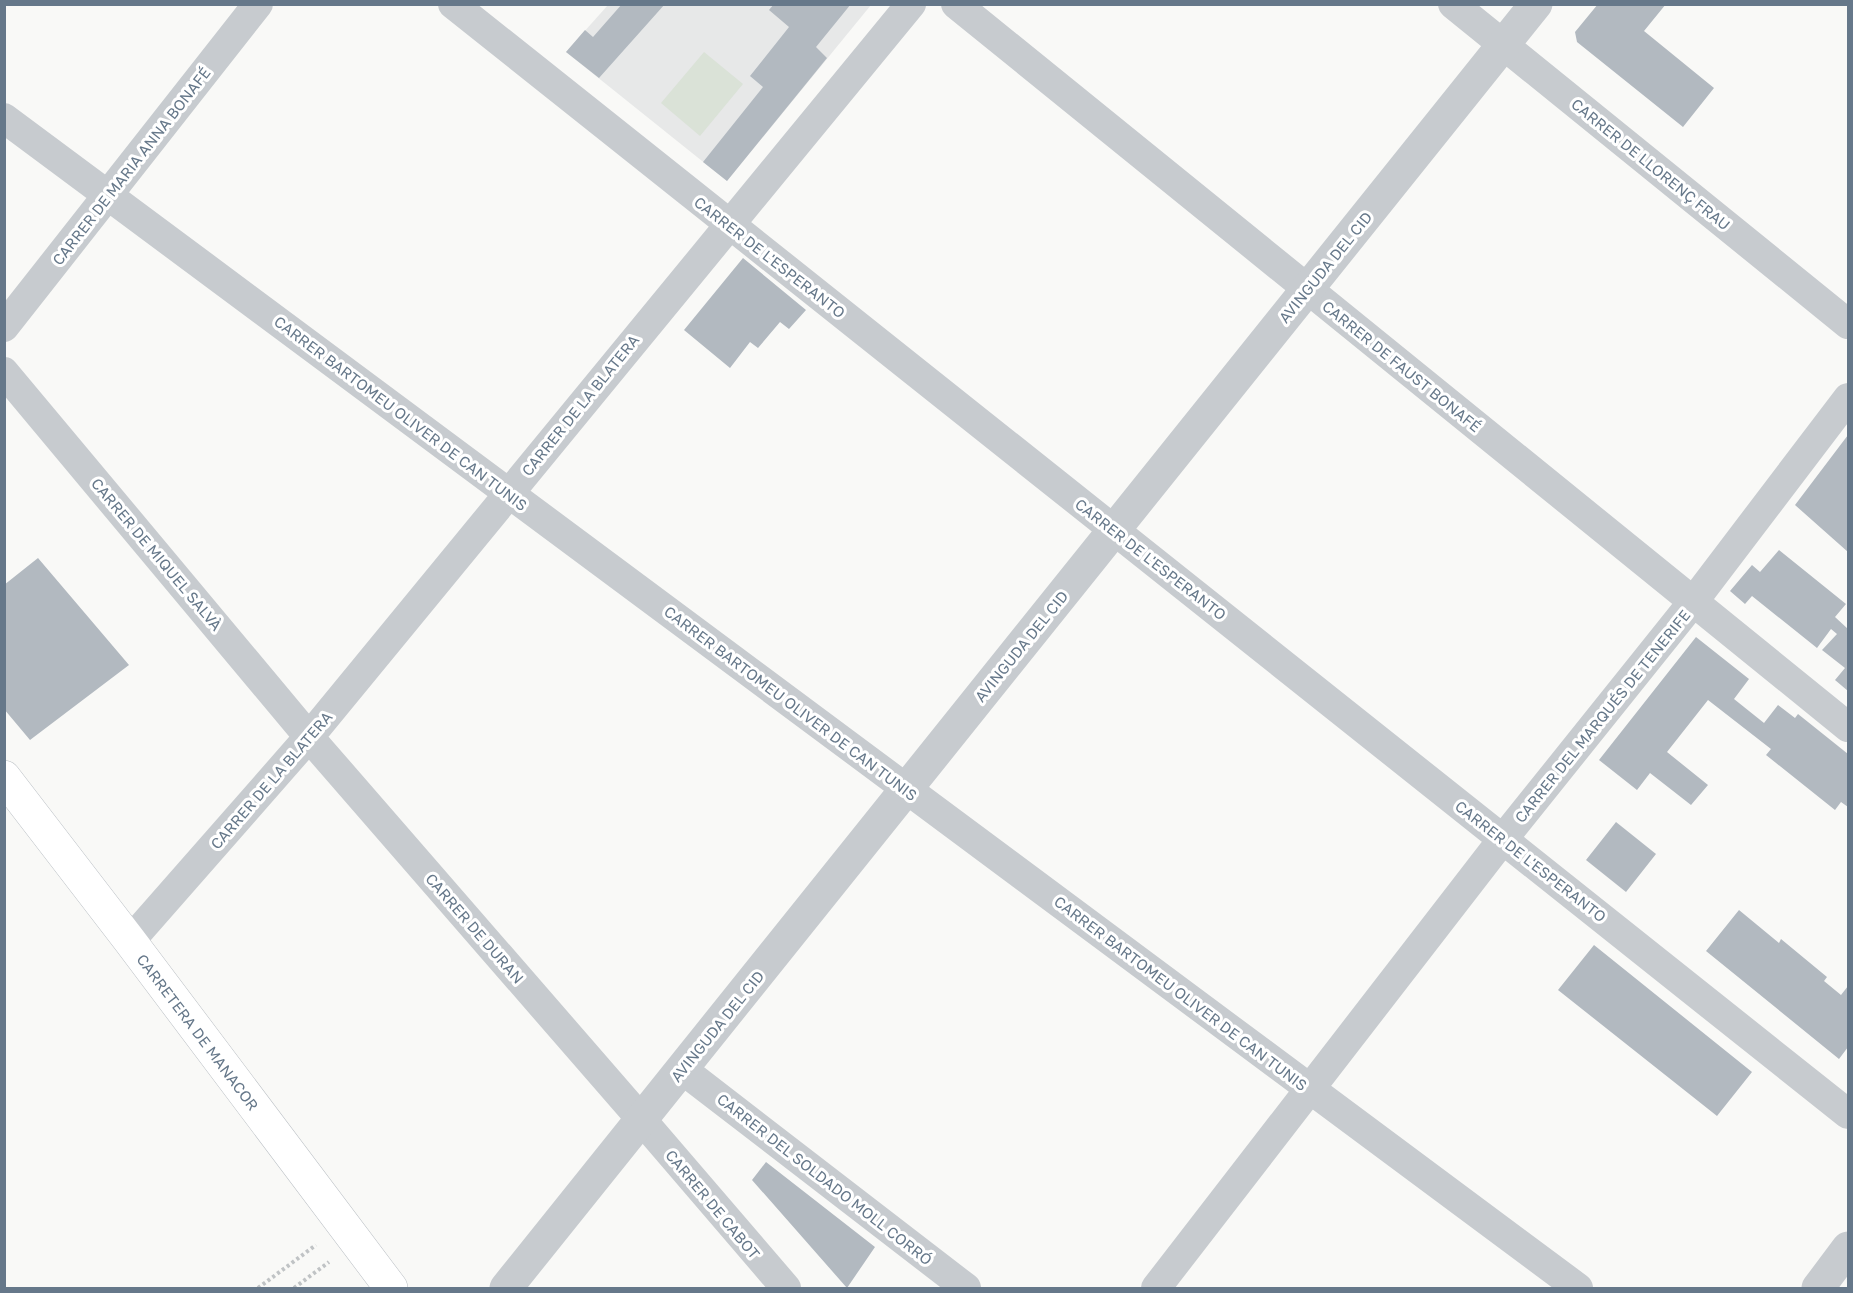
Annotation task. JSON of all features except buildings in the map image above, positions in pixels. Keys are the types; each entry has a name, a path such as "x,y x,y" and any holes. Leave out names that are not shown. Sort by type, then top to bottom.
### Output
{"main road":[{"name":"CARRETERA DE MANACOR","path":"4,777 391,1288"}],"street":[{"name":"CARRER DE MARIA ANNA BONAFÉ","path":"4,327 258,4"},
{"name":"CARRER DE L'ESPERANTO","path":"453,4 1848,1114"},
{"name":"CARRER DE LA BLATERA","path":"130,941 309,736 911,4"},
{"name":"CARRER DE FAUST BONAFÉ","path":"956,4 1848,728"},
{"name":"CARRER DE LLORENÇ FRAU","path":"1453,4 1848,324"},
{"name":"AVINGUDA DEL CID","path":"506,1288 1536,4"},
{"name":"CARRER BARTOMEU OLIVER DE CAN TUNIS","path":"4,118 1578,1288"},
{"name":"CARRER DE MIQUEL SALVÀ","path":"4,372 309,736"},
{"name":"CARRER DEL MARQUÉS DE TENERIFE","path":"1156,1288 1503,839 1694,602 1848,398"},
{"name":"CARRER DE DURAN","path":"309,736 641,1119"},
{"name":"CARRER DEL SOLDADO MOLL CORRÓ","path":"683,1070 966,1288"},
{"name":"CARRER DE CABOT","path":"641,1119 786,1288"},
{"path":"1818,1288 1848,1248"}],"path":[{"path":"258,1288 349,1233"},
{"path":"294,1288 349,1233"}],"shaded area":[{"path":"608,5 871,5 727,181 566,52"},
{"path":"704,52 743,84 700,136 661,103"}]}
